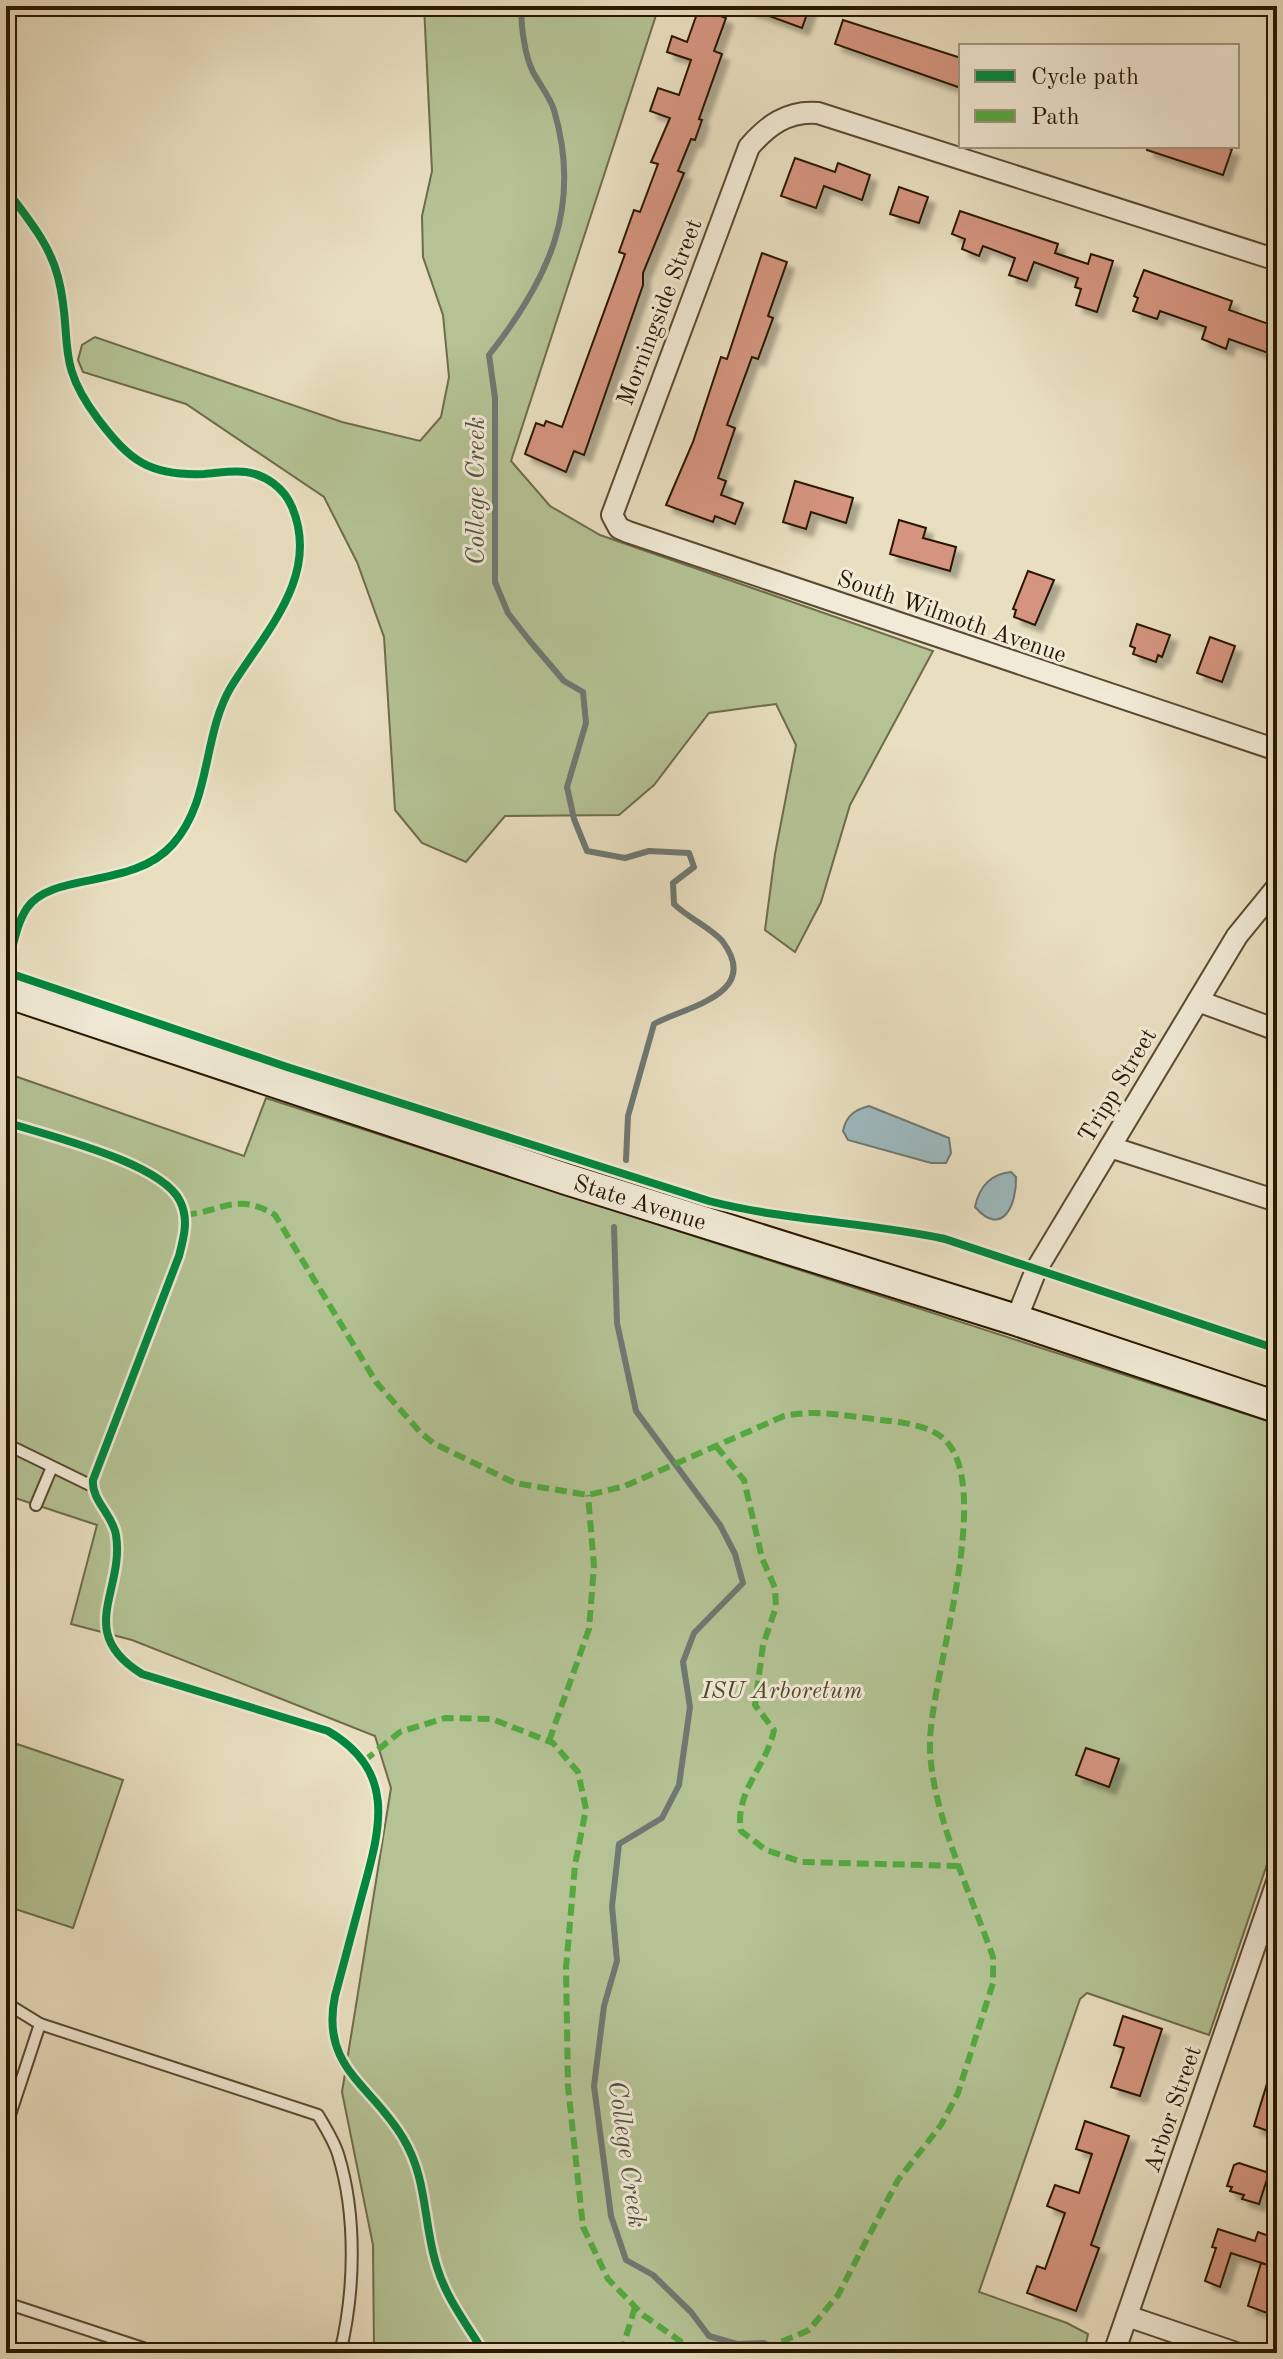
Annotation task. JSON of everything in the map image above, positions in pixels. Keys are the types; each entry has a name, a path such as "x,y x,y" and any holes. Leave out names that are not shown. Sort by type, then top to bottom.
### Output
{"street":[{"name":"Morningside Street","path":"613,522 613,505 749,147 767,126 803,112 818,113 1277,260"},
{"name":"South Wilmoth Avenue","path":"613,522 628,532 784,587 1277,750"},
{"name":"Tripp Street","path":"1016,1320 1036,1270 1237,936 1277,887"},
{"name":"State Avenue","path":"6,992 552,1175 1016,1320 1277,1407"},
{"path":"1198,1001 1277,1030"},
{"path":"1110,1147 1277,1201"},
{"name":"Arbor Street","path":"1114,2353 1277,1882"},
{"path":"1127,2316 1236,2353"}],"lane":[{"path":"6,1444 92,1486"},
{"path":"36,1505 52,1467"},
{"path":"6,2003 40,2024 318,2115 338,2152 347,2204 350,2258 347,2326 340,2353"},
{"path":"6,2127 40,2024"},
{"path":"6,2303 158,2353"}],"green space":[{"path":"424,6 659,6 511,461 550,506 600,535 933,651 850,805 821,902 795,952 765,930 775,854 796,745 776,704 709,713 654,785 619,815 505,816 466,862 422,843 395,810 384,637 357,562 324,497 186,404 83,372 78,360 82,345 95,337 342,422 420,441 441,417 449,377 443,315 423,257 422,216 432,171"},
{"name":"ISU Arboretum","path":"6,1073 244,1156 266,1098 1277,1424 1277,1835 1209,2035 1087,1993 1080,1999 979,2292 1067,2323 1088,2334 1084,2353 374,2353 373,2245 342,2092 391,1788 375,1736 132,1640 71,1624 97,1525 6,1495"},
{"path":"17,1744 123,1780 73,1928 6,1906 6,1777"}],"water":[{"path":"869,1106 949,1138 951,1153 946,1163 931,1163 848,1140 843,1131 846,1121 855,1112"},
{"path":"1011,1172 1016,1177 1016,1187 1011,1206 1001,1218 985,1216 975,1207 982,1188 991,1179"}],"building":[{"path":"742,6 810,6 802,28"},
{"path":"699,8 726,18 714,51 722,54 699,119 702,120 695,140 691,139 678,171 684,173 643,273 643,285 584,455 574,451 566,472 525,454 536,423 544,426 546,421 562,427 625,254 619,252 634,210 640,212 658,164 651,162 670,118 650,111 658,88 679,95 691,60 667,52 672,36 687,42"},
{"path":"843,20 959,57 959,87 835,44"},
{"path":"1147,148 1232,149 1223,175"},
{"path":"795,158 835,172 838,163 870,175 862,200 824,186 816,208 781,196"},
{"path":"899,187 928,197 919,223 890,214"},
{"path":"960,211 1058,244 1055,253 1088,264 1091,254 1113,261 1097,312 1076,305 1081,289 1075,287 1078,278 1034,262 1027,281 1009,275 1015,258 983,246 979,256 962,249 965,239 952,234"},
{"path":"762,253 787,262 768,316 773,318 758,359 752,357 727,425 735,428 718,478 726,481 721,495 743,503 735,524 715,516 713,522 666,505 693,442 721,357 727,359"},
{"path":"1144,270 1232,301 1229,310 1277,327 1277,356 1229,339 1226,349 1202,339 1206,327 1160,311 1157,319 1133,311 1138,298 1134,296"},
{"path":"795,481 853,498 846,523 811,512 806,529 783,522"},
{"path":"899,520 926,528 923,538 956,547 950,571 890,554"},
{"path":"1028,571 1054,580 1035,625 1014,617 1016,610 1013,609"},
{"path":"1137,624 1170,635 1162,657 1158,655 1156,662 1133,654 1135,648 1130,646"},
{"path":"1210,637 1235,646 1222,682 1197,673"},
{"path":"1086,1748 1119,1759 1109,1787 1076,1775"},
{"path":"1123,2016 1162,2029 1140,2096 1111,2087 1124,2048 1114,2045"},
{"path":"1273,2064 1277,2065 1277,2134 1254,2126"},
{"path":"1085,2121 1129,2136 1091,2245 1099,2248 1076,2311 1027,2293 1037,2266 1045,2269 1065,2213 1047,2206 1055,2185 1079,2193 1092,2154 1076,2149"},
{"path":"1239,2163 1269,2173 1259,2204 1242,2199 1244,2195 1230,2191 1232,2187 1227,2186 1234,2165"},
{"path":"1218,2229 1255,2241 1258,2232 1277,2239 1268,2265 1231,2253 1220,2287 1205,2281 1216,2248 1212,2247"},
{"path":"1261,2263 1277,2268 1277,2295 1270,2314 1248,2306"}],"waterway":[{"name":"College Creek","path":"522,6 525,49 533,72 554,110 562,146 564,179 562,211 543,270 528,299 489,355 495,398 495,582 508,613 529,640 564,681 583,692 586,723 567,787 574,819 587,851 625,858 649,851 689,853 694,867 673,883 674,904 719,937 732,960 733,975 726,987 699,1005 654,1024 628,1116 626,1160"},
{"name":"College Creek","path":"614,1227 617,1323 636,1411 720,1525 735,1554 743,1583 694,1633 683,1662 690,1707 679,1785 662,1818 619,1844 612,1906 617,1961 604,2006 594,2086 611,2216 626,2260 653,2275 691,2312 709,2336 737,2344 764,2343 785,2353"}],"marked path":[{"path":"185,1215 240,1204 262,1208 275,1215 376,1382 420,1432 433,1443 515,1483 588,1495 625,1486 784,1416 808,1413 923,1427 944,1439 958,1463 964,1497 963,1538 930,1742 936,1794 993,1957 993,1983 958,2093 941,2125 898,2180 838,2295 809,2330 755,2353"},
{"path":"716,1446 744,1480 762,1558 775,1588 776,1607 763,1645 755,1705 774,1730 742,1804 741,1831 766,1850 802,1862 961,1866"},
{"path":"549,1741 589,1629 594,1566 588,1495"},
{"path":"364,1761 400,1732 445,1718 492,1719 553,1743 578,1772 586,1809 575,1865 566,1968 568,2086 583,2227 608,2279 643,2315 690,2348 709,2353"},
{"path":"621,2353 635,2307"}],"cycle path":[{"path":"6,189 49,252 58,277 67,349 75,380 109,434 131,455 155,469 185,474 241,471 267,479 279,488 292,507 299,532 299,556 294,580 273,624 222,706 201,788 186,827 173,844 137,868 55,889 39,897 27,908 20,922 6,971"},
{"path":"6,972 287,1067 709,1201 767,1213 945,1239 1277,1349"},
{"path":"6,1122 102,1152 151,1174 169,1187 183,1208 185,1228 179,1256 93,1480 95,1494 116,1535 117,1555 106,1626 111,1642 122,1658 142,1674 328,1731 350,1747 365,1765 374,1784 378,1825 369,1871 335,1996 332,2021 335,2041 352,2074 391,2120 411,2154 421,2185 441,2278 484,2353"}]}
